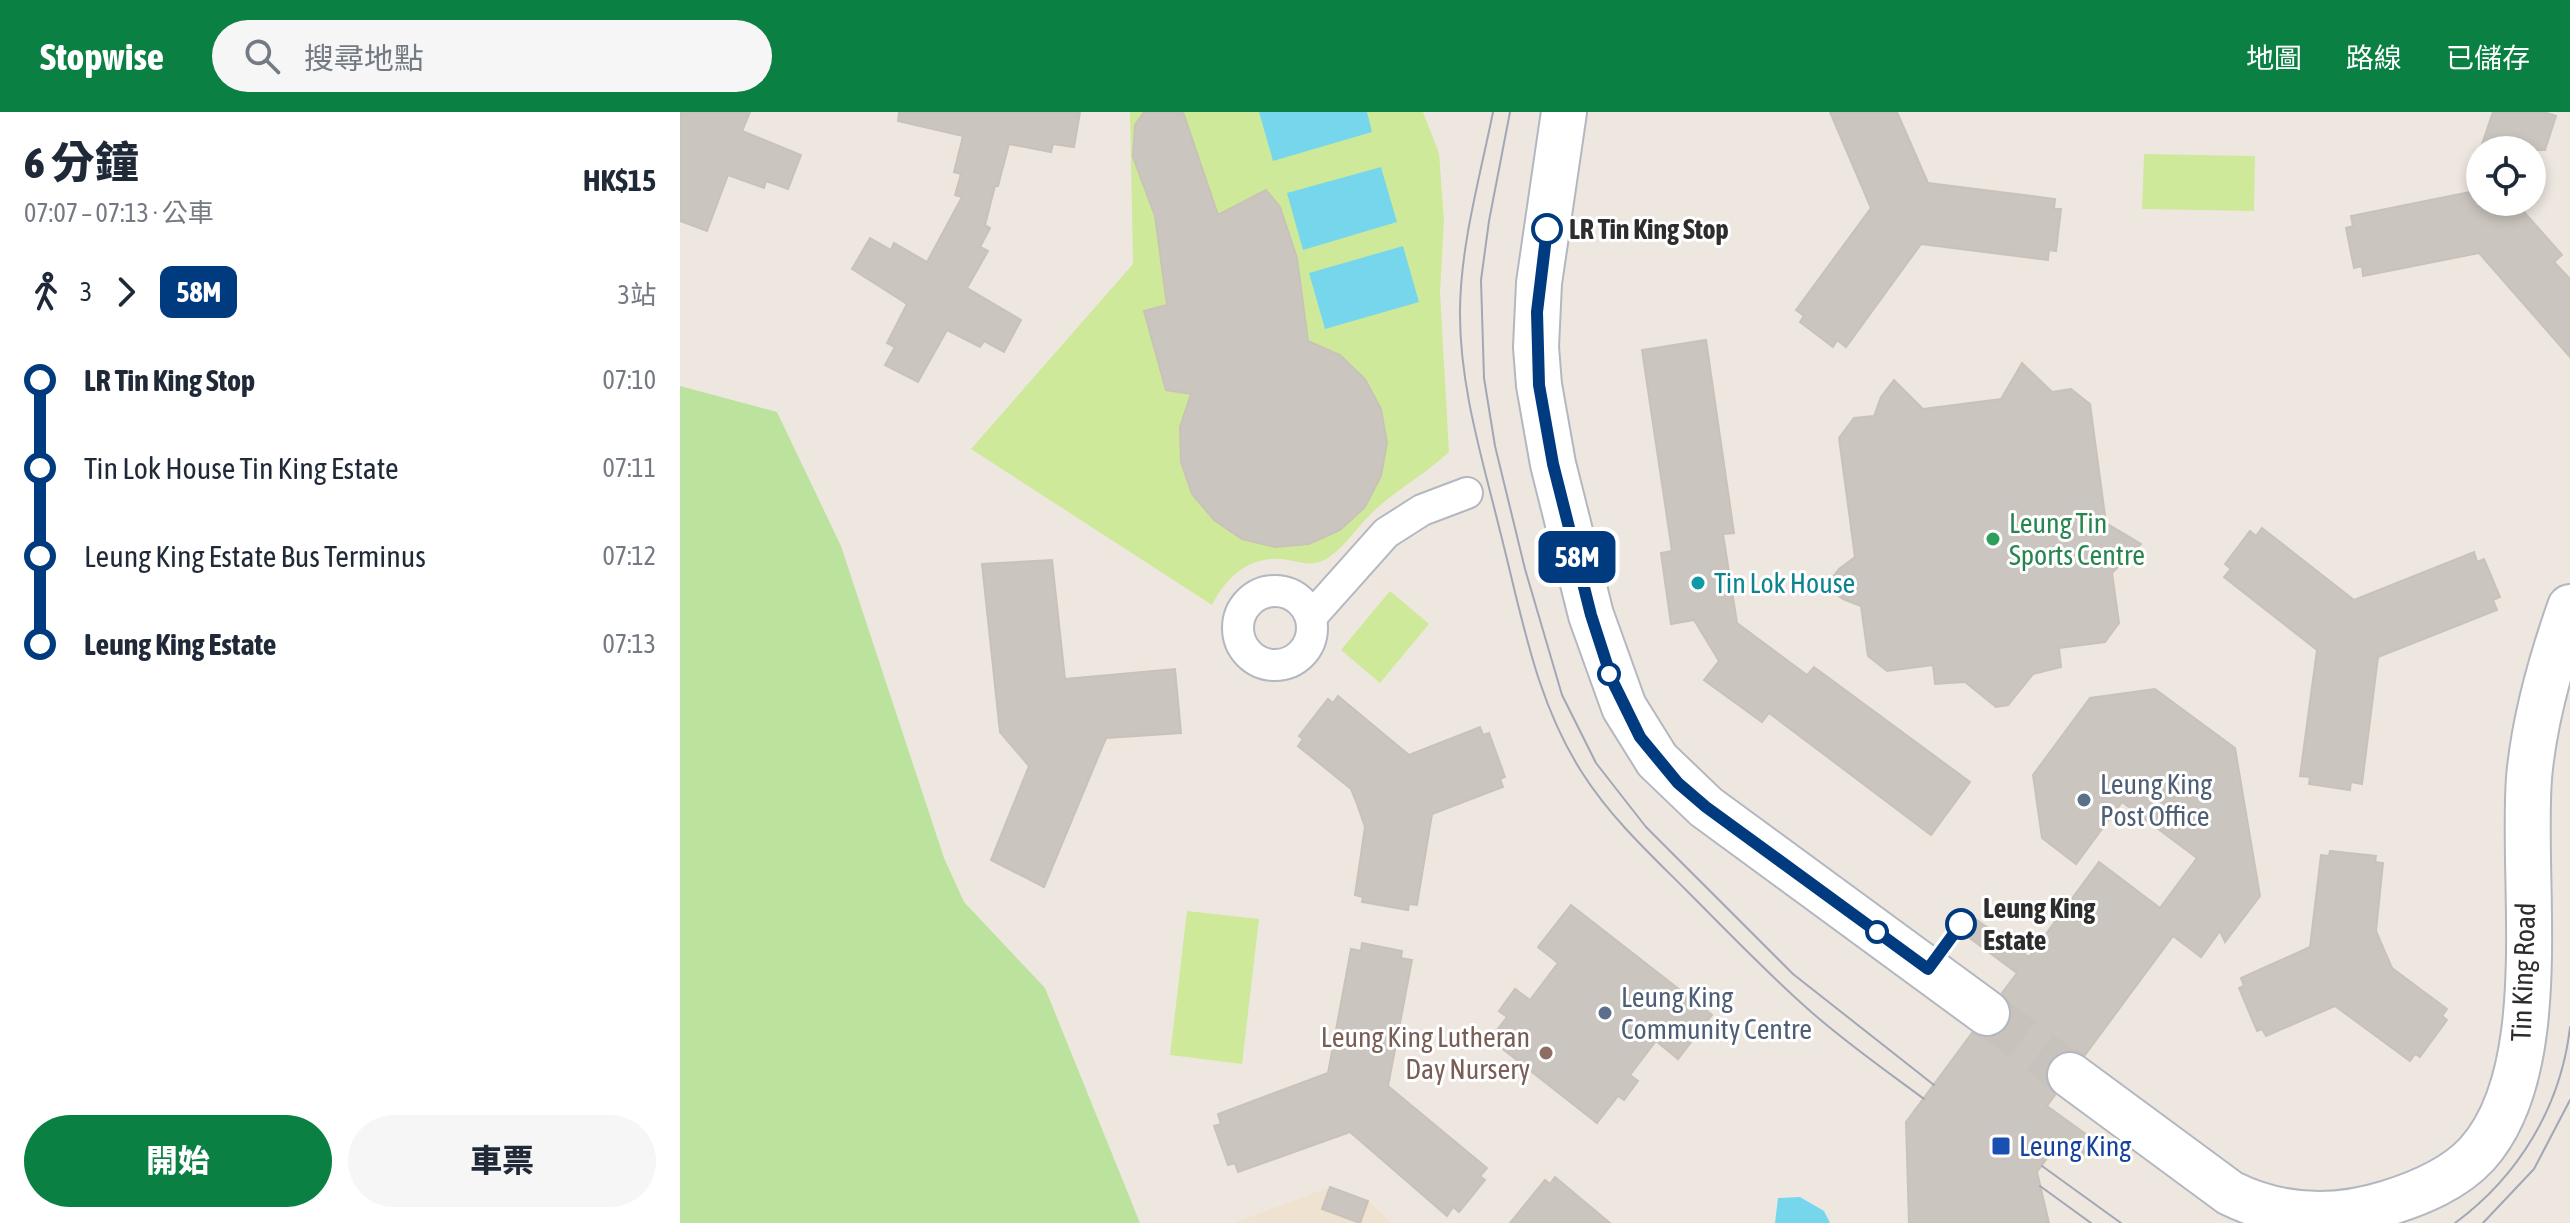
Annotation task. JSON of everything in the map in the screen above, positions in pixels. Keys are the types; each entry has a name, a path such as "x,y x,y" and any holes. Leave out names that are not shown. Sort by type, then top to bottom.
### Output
{"street":[{"path":"1564,112 1539,283 1536,347 1539,385 1553,464 1591,615 1624,707 1657,760 1706,807 1987,1013"},
{"path":"1311,617 1386,533 1422,510 1467,493"},
{"name":"Tin King Road","path":"2070,1075 2230,1193 2255,1205 2283,1212 2315,1215 2379,1206 2439,1182 2476,1155 2507,1104 2524,1035 2530,775 2538,719 2570,607"}],"shaded area":[{"path":"1330,1187 1368,1201 1392,1223 1233,1223"}],"green space":[{"path":"1130,112 1423,112 1439,153 1444,221 1440,292 1449,452 1376,509 1328,558 1310,563 1280,559 1257,562 1231,578 1212,605 971,449 1133,264"},
{"path":"2144,154 2255,156 2254,211 2142,209"},
{"path":"680,386 777,412 841,546 944,858 964,902 1045,988 1140,1223 680,1223"},
{"path":"1390,591 1429,624 1380,683 1341,650"},
{"path":"1187,911 1259,919 1242,1064 1170,1055"}],"water":[{"path":"1259,112 1367,112 1372,132 1273,161"},
{"path":"1381,167 1397,222 1303,250 1287,193"},
{"path":"1403,246 1419,302 1325,329 1309,273"},
{"path":"1800,1197 1824,1211 1830,1223 1775,1223 1778,1198"}],"building":[{"path":"680,112 750,112 742,131 801,155 788,189 766,181 764,188 728,175 707,231 680,221"},
{"path":"899,112 1080,112 1074,147 1053,144 1051,152 1009,144 998,186 995,186 985,225 990,228 980,247 988,251 967,288 1021,320 1004,352 984,341 980,347 947,330 918,382 885,365 895,347 887,343 907,304 852,269 870,238 891,250 894,243 927,262 962,197 955,195 961,174 954,172 963,136 898,121"},
{"path":"1144,112 1183,112 1218,215 1266,190 1280,207 1297,258 1308,341 1340,355 1365,379 1381,409 1387,443 1381,476 1365,507 1340,530 1309,544 1275,547 1242,539 1214,520 1192,494 1181,462 1180,427 1191,394 1166,390 1144,311 1167,305 1155,216 1133,157 1135,125"},
{"path":"1830,112 1897,112 1928,183 2055,199 2054,209 2061,209 2056,251 2049,250 2048,260 1921,244 1846,347 1837,340 1833,347 1800,322 1804,316 1796,310 1871,208"},
{"path":"2493,112 2544,112 2556,116 2546,147 2546,136 2485,136"},
{"path":"2466,193 2466,216 2528,216 2562,255 2554,262 2570,279 2570,357 2479,253 2363,276 2362,266 2354,268 2346,228 2353,226 2351,216"},
{"name":"Tin Lok House","path":"1706,340 1734,533 1723,534 1737,623 1807,675 1814,667 1970,782 1931,835 1769,713 1762,722 1704,680 1719,661 1694,620 1671,624 1661,553 1672,551 1642,350"},
{"name":"Leung Tin Sports Centre","path":"2022,363 2052,392 2071,389 2090,404 2106,523 2141,544 2112,573 2119,623 2105,642 2059,648 2061,667 2033,674 2008,705 1996,707 1965,682 1935,684 1933,665 1887,671 1868,656 1861,606 1843,599 1826,586 1839,569 1855,557 1839,438 1854,418 1874,416 1881,397 1894,380 1923,409 2001,399"},
{"path":"2262,528 2354,600 2474,552 2477,562 2484,559 2500,597 2493,600 2497,610 2378,657 2362,784 2351,782 2350,790 2309,784 2310,777 2300,776 2317,650 2224,577 2231,569 2225,564 2250,531 2256,536"},
{"path":"1052,560 1065,679 1175,669 1181,733 1106,738 1044,887 991,860 1029,766 1000,732 982,564"},
{"path":"2155,689 2235,748 2260,896 2225,942 2220,931 2201,957 2173,936 2085,1055 2074,1050 2061,1052 2050,1061 2045,1071 2047,1084 2055,1095 2047,1106 2094,1140 2081,1158 2059,1142 2037,1172 2049,1223 1909,1223 1906,1122 1972,1033 1984,1038 1996,1036 2007,1028 2012,1016 2010,1004 2002,993 2017,973 1960,931 1971,916 2029,957 2099,862 2160,908 2197,858 2122,802 2076,864 2042,838 2033,775 2090,698"},
{"path":"1338,696 1409,755 1480,727 1483,735 1489,733 1505,777 1500,779 1503,787 1432,814 1417,905 1409,904 1408,910 1362,902 1363,897 1355,895 1365,827 1357,804 1351,789 1298,746 1303,739 1299,736 1328,699 1333,703"},
{"path":"2330,851 2376,856 2375,862 2383,863 2376,931 2392,968 2447,1009 2442,1016 2447,1020 2420,1057 2415,1054 2410,1061 2335,1006 2266,1036 2262,1029 2257,1031 2239,988 2244,986 2241,978 2310,947 2321,855 2329,856"},
{"name":"Leung King Community Centre","path":"1571,905 1712,1015 1678,1059 1656,1041 1630,1075 1638,1081 1624,1100 1618,1096 1597,1123 1490,1039 1507,1017 1499,1011 1515,989 1530,1000 1558,963 1538,947"},
{"path":"1362,943 1402,951 1401,958 1412,960 1388,1086 1487,1168 1480,1176 1485,1180 1459,1212 1453,1207 1447,1216 1350,1132 1238,1172 1235,1163 1228,1165 1214,1126 1221,1124 1218,1114 1328,1073 1351,949 1361,951"},
{"path":"1555,1177 1610,1223 1510,1223 1545,1180 1550,1184"},
{"path":"1330,1187 1368,1201 1360,1223 1322,1209"}],"tunnel":[{"path":"1987,1013 2070,1075"}],"tram line":[{"path":"1493,112 1472,210 1461,284 1463,366 1480,451 1524,628 1553,718 1594,790 1645,849 1809,1010 1924,1099"},
{"path":"1510,112 1481,280 1484,378 1495,446 1525,569 1562,695 1596,763 1646,827 1793,974 1934,1085"},
{"path":"2455,1223 2499,1184 2533,1137 2557,1084 2570,1027"},
{"path":"2483,1223 2534,1169 2570,1100"},
{"path":"2042,1166 2121,1223"},
{"path":"2040,1186 2091,1223"}],"bus line":[{"name":"58M","path":"1547,229 1539,283 1536,347 1539,385 1553,464 1602,652 1640,737 1678,783 1706,807 1928,969 1961,924"}],"place":[{"name":"LR Tin King Stop","path":"1547,229"},
{"name":"Leung Tin Sports Centre","path":"1993,539"},
{"name":"Tin Lok House","path":"1698,583"},
{"name":"Leung King Post Office","path":"2084,800"},
{"name":"Leung King Estate","path":"1961,924"},
{"name":"Leung King Community Centre","path":"1605,1013"},
{"name":"Leung King Lutheran Day Nursery","path":"1546,1053"},
{"name":"Leung King","path":"2001,1146"}]}
